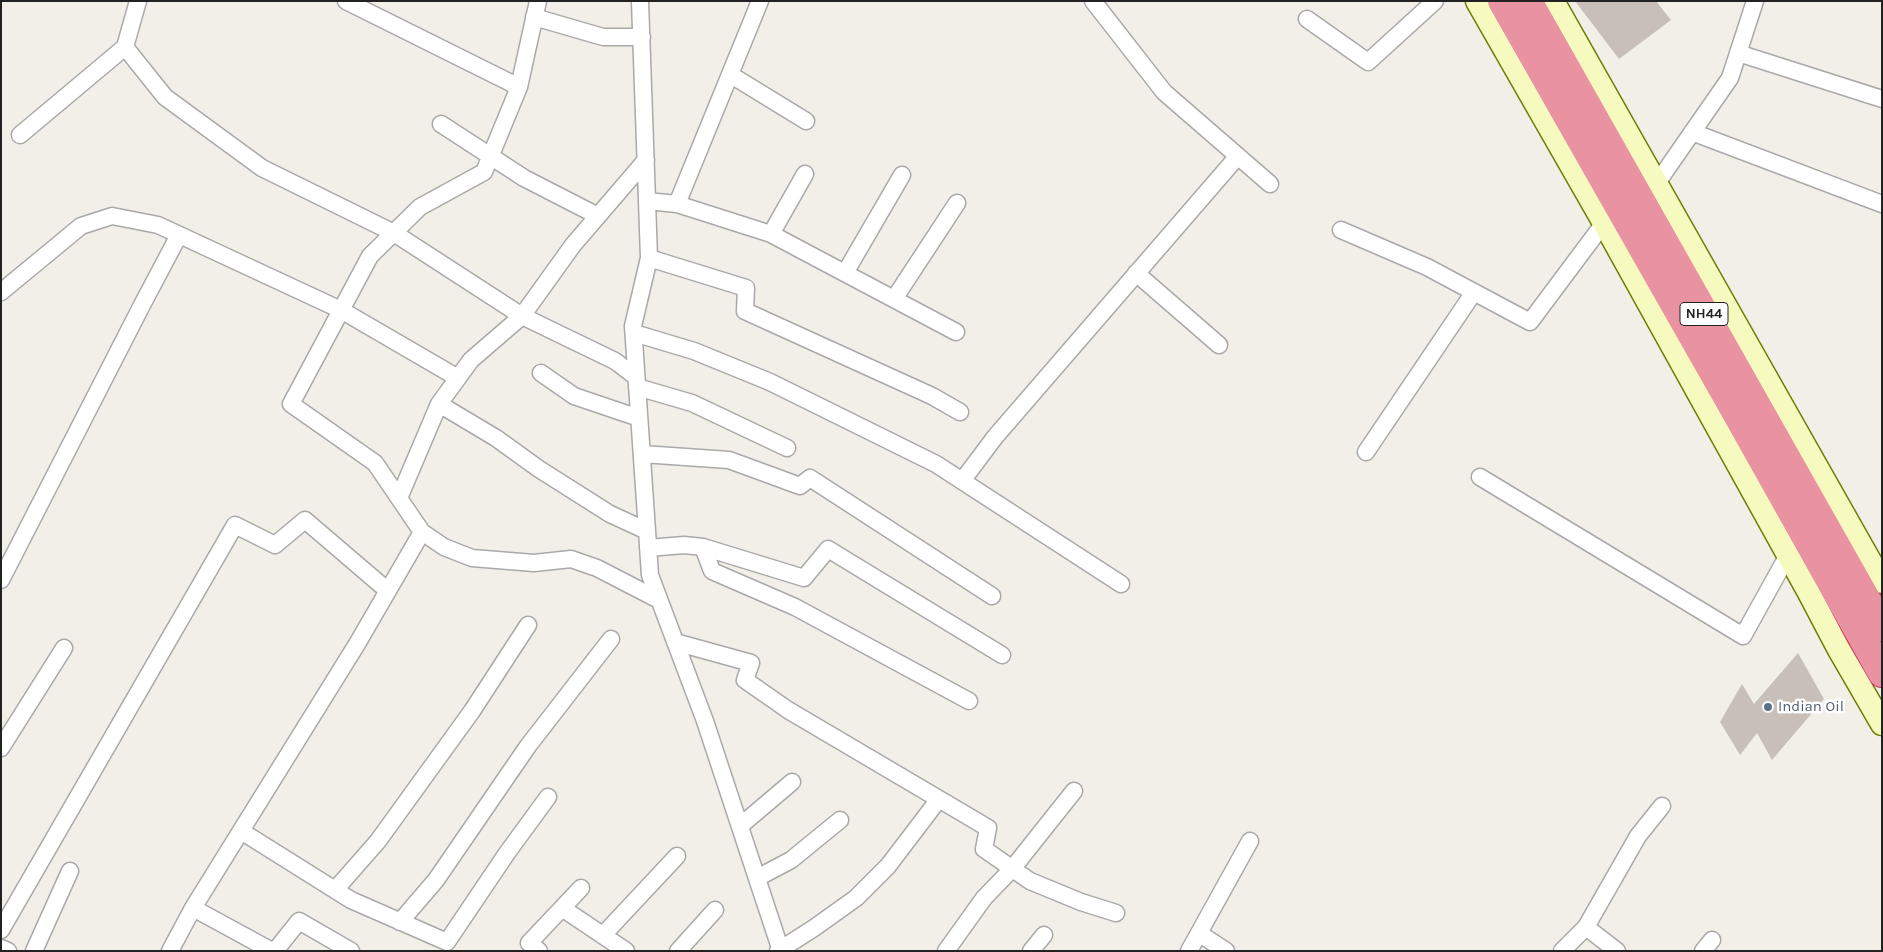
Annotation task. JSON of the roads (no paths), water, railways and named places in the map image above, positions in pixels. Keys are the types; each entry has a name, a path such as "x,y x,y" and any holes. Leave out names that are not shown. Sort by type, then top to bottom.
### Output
{"highway":[{"name":"NH44","path":"1502,1 1797,553 1835,588 1882,673"},
{"name":"NH44","path":"1528,1 1882,627"}],"street":[{"path":"20,135 125,47 138,1"},
{"path":"346,1 519,87"},
{"path":"640,1 649,258 634,333 650,576 705,721 780,950 856,898 888,866 939,799"},
{"path":"677,204 760,1"},
{"path":"1093,1 1164,92 1270,184"},
{"path":"1307,18 1368,62 1435,1"},
{"path":"1477,1 1797,553 1808,591 1882,724"},
{"path":"1553,1 1882,582"},
{"path":"1657,183 1730,78 1755,1"},
{"path":"642,37 603,36 536,9 519,87 484,172 420,206 370,256 291,404 375,462 422,532 444,547 472,558 534,563 571,559 597,568 659,600"},
{"path":"125,47 165,97 262,168 394,233 522,316 615,361 636,382 692,403 787,448"},
{"path":"1738,53 1882,99"},
{"path":"731,75 806,121"},
{"path":"441,124 524,178 598,216"},
{"path":"1692,132 1882,204"},
{"path":"962,481 996,437 1238,156"},
{"path":"399,498 439,404 458,378 472,360 522,316 573,245 646,160"},
{"path":"771,234 805,174"},
{"path":"845,273 902,175"},
{"path":"647,200 677,204 771,234 956,332"},
{"path":"894,299 956,203"},
{"path":"1,292 81,226 112,216 158,225 341,310 458,378"},
{"path":"1341,230 1427,267 1530,322 1604,222"},
{"path":"1,580 180,235"},
{"path":"649,258 746,288 745,311 932,396 960,412"},
{"path":"1136,274 1219,345"},
{"path":"1366,452 1474,292"},
{"path":"634,333 694,351 770,382 936,464 1121,584"},
{"path":"541,373 574,396 639,418"},
{"path":"439,404 496,438 610,514 647,530"},
{"path":"642,454 728,460 800,486 810,478 992,596"},
{"path":"1480,477 1743,636 1797,553"},
{"path":"1,930 235,525 275,545 304,520 388,591"},
{"path":"170,951 193,908 357,644 422,532"},
{"path":"648,548 684,545 703,547 804,578 828,549 1002,655"},
{"path":"703,547 712,571 795,607 969,701"},
{"path":"335,890 378,841 472,710 528,626"},
{"path":"400,922 436,880 528,746 611,639"},
{"path":"675,642 751,663 745,680 788,710 988,828 984,849 1012,869 1030,881 1081,902 1116,913"},
{"path":"1,748 64,648"},
{"path":"740,826 792,782"},
{"path":"946,951 984,898 1012,869 1074,791"},
{"path":"241,831 351,900 447,942 507,853 548,798"},
{"path":"1562,951 1586,926 1638,836 1662,806"},
{"path":"757,878 792,860 840,820"},
{"path":"1189,951 1250,841"},
{"path":"603,935 677,856"},
{"path":"34,951 70,871"},
{"path":"539,951 529,943 582,888"},
{"path":"193,908 273,951 299,921 351,951"},
{"path":"562,908 626,951"},
{"path":"678,951 715,910"},
{"path":"1586,926 1617,951"},
{"path":"1200,934 1226,951"},
{"path":"1031,951 1044,935"},
{"path":"1,948 8,951"}],"place":[{"name":"Indian Oil","path":"1768,707"}]}
